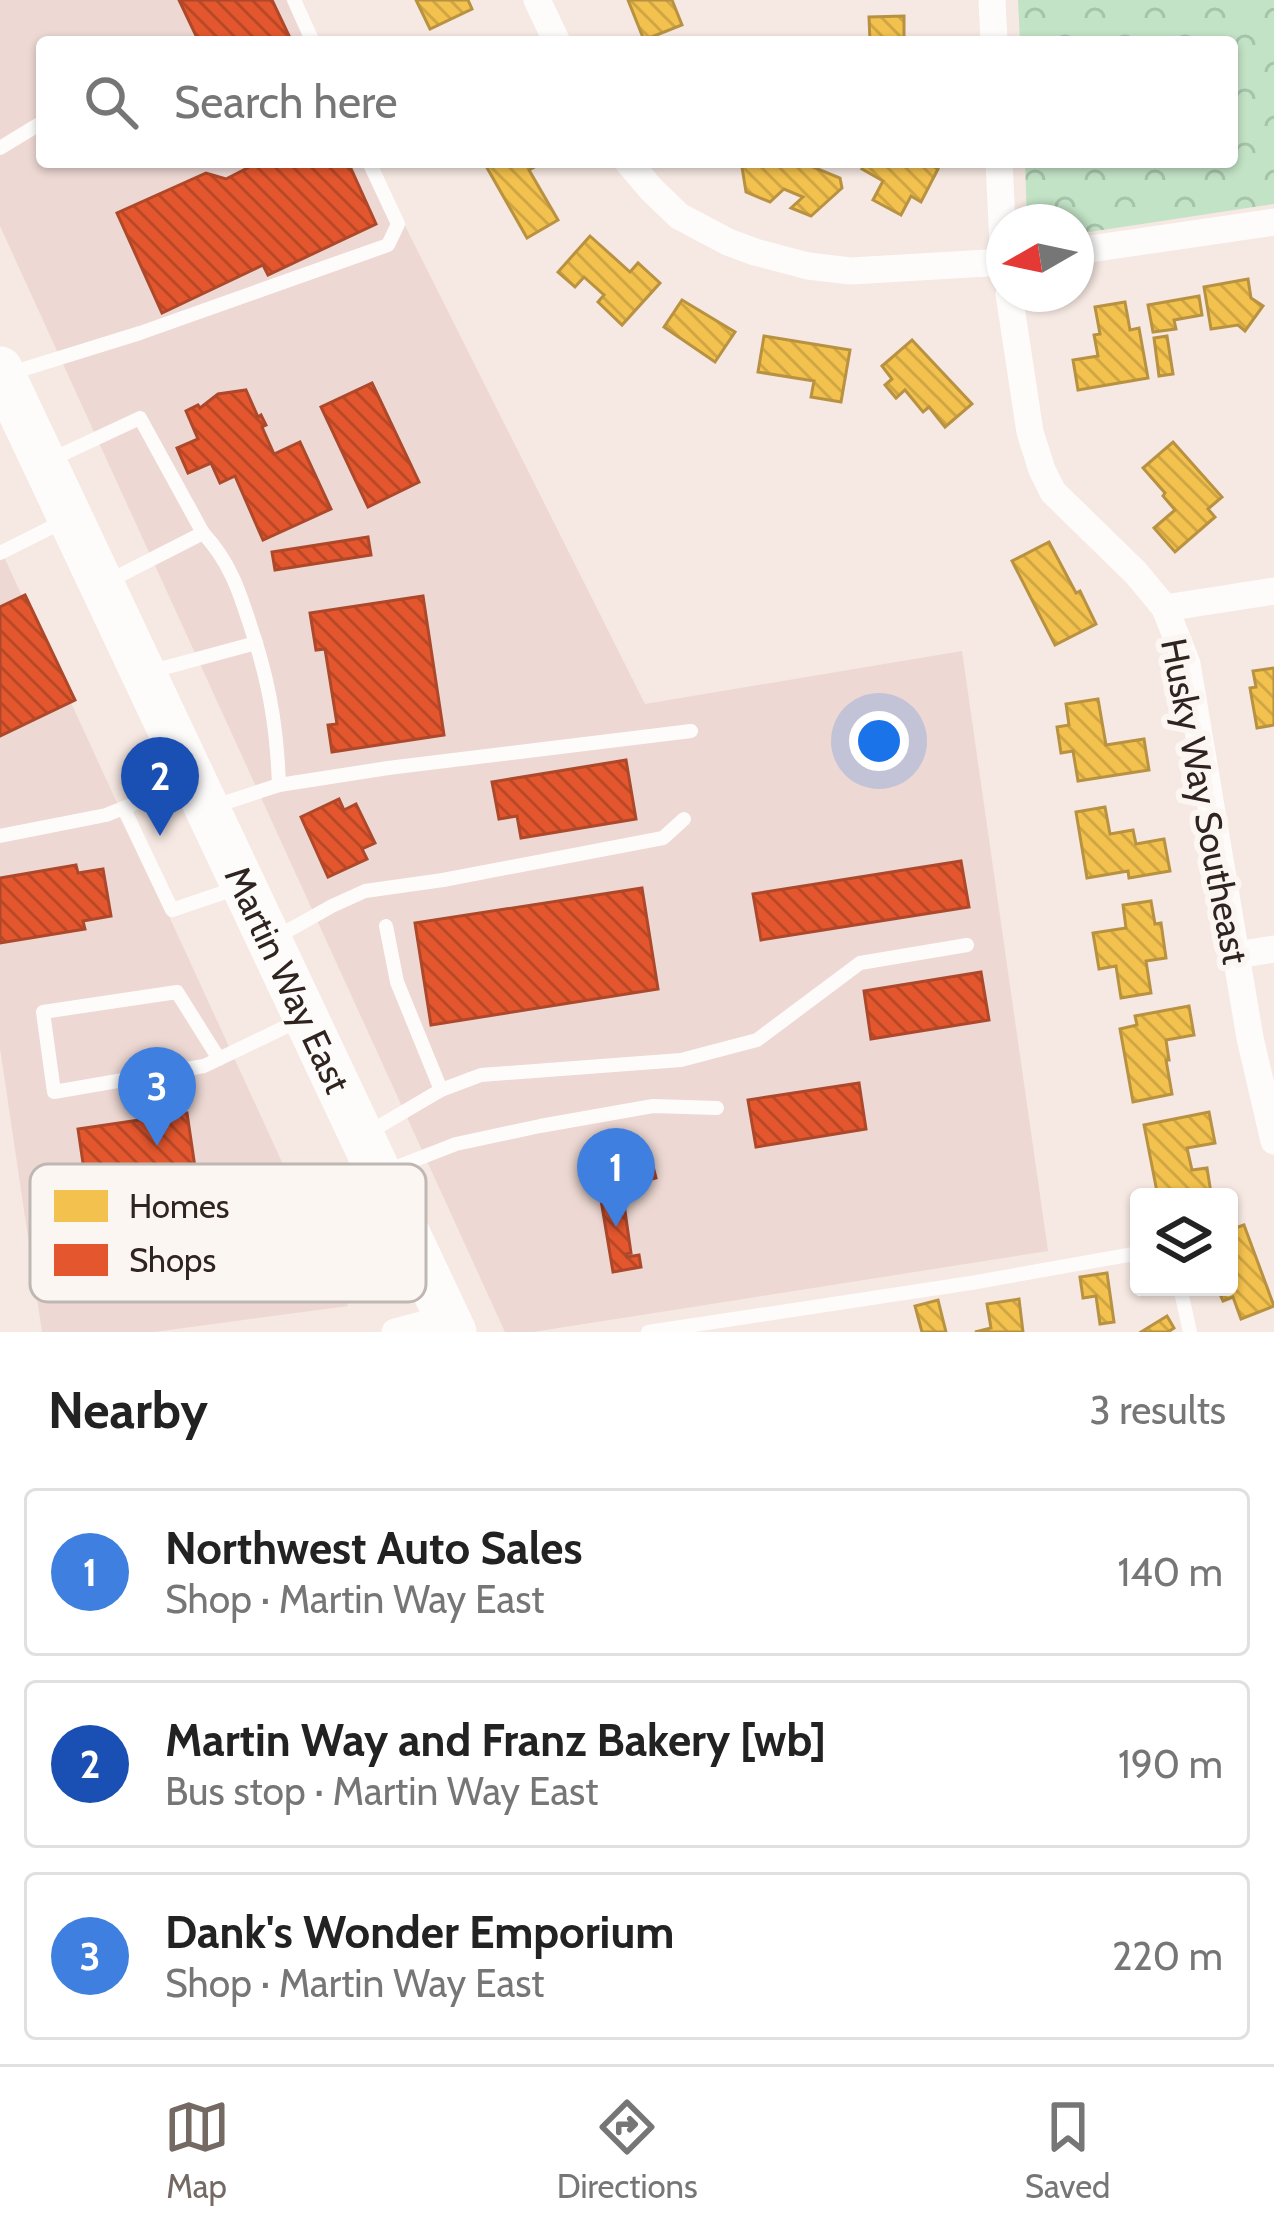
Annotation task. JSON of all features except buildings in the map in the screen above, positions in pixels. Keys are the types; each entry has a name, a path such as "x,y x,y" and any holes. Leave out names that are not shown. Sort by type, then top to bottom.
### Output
{"main road":[{"name":"Martin Way East","path":"2,372 375,1164"},
{"name":"Martin Way East","path":"426,1272 451,1325"}],"street":[{"path":"537,0 554,36"},
{"path":"992,0 994,36"},
{"path":"633,168 680,216 728,242 773,257 851,272 986,264"},
{"path":"999,168 1001,204"},
{"path":"1094,248 1274,222"},
{"name":"Husky Way Southeast","path":"1012,312 1030,432 1042,470 1053,492 1165,608 1186,664 1250,1038 1274,1142"},
{"path":"1165,608 1274,591"},
{"path":"1236,956 1274,949"},
{"path":"395,1332 451,1325"}],"lane":[{"path":"294,0 311,36"},
{"path":"0,148 36,126"},
{"path":"2,372 140,333 388,245 398,224 372,168"},
{"path":"45,463 140,418 203,533 234,578 270,691 279,784"},
{"path":"0,553 71,518"},
{"path":"103,585 203,533"},
{"path":"145,674 256,643"},
{"path":"0,836 200,794 691,731"},
{"path":"124,809 172,910 244,886"},
{"path":"270,940 365,892 663,838 684,819"},
{"path":"386,926 397,982 441,1090"},
{"path":"371,1155 441,1090 481,1075 681,1060 757,1040 860,963 967,944"},
{"path":"219,1059 177,992 43,1012 54,1092 204,1066 219,1059 306,1017"},
{"path":"371,1155 456,1144 652,1106 717,1108"},
{"path":"648,1332 1130,1254"},
{"path":"1182,1296 1190,1332"}],"shaded area":[{"path":"0,0 291,0 309,36 36,36 36,168 376,168 645,704 962,651 1048,1251 533,1332 505,1332 0,226"},
{"path":"0,548 283,1164 30,1164 30,1251 0,1048"},
{"path":"38,1302 346,1302 348,1306 154,1332 42,1332"}],"green space":[{"path":"1018,0 1274,0 1274,204 1094,231 1094,204 1026,204 1025,168 1238,168 1238,36 1020,36"}],"place":[{"name":"Martin Way and Franz Bakery [wb]","path":"160,836"},
{"name":"Dank's Wonder Emporium","path":"157,1146"},
{"name":"Northwest Auto Sales","path":"616,1227"}]}
